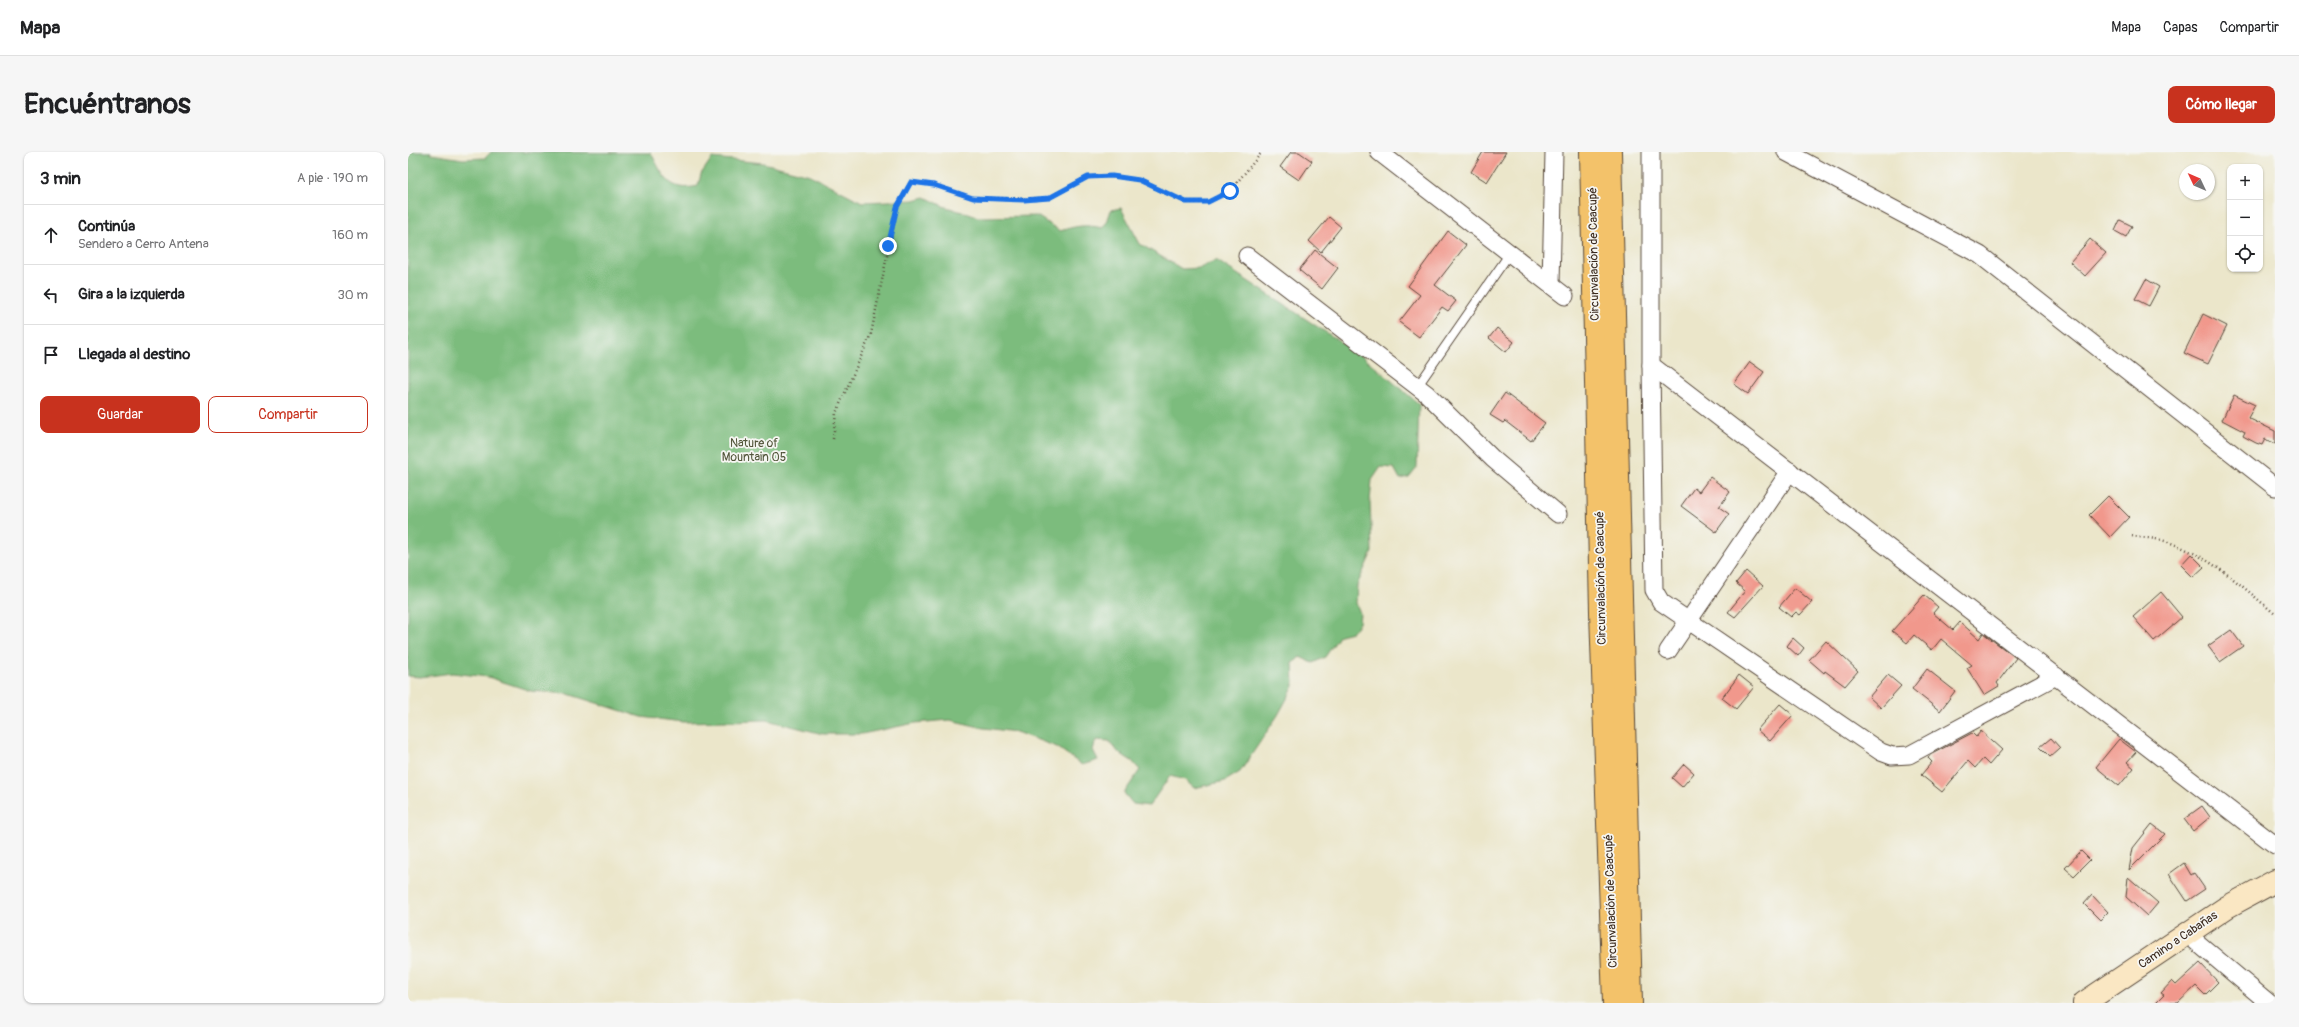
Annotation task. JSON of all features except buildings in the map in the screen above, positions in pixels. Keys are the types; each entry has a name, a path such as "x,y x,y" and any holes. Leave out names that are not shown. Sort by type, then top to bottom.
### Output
{"highway":[{"name":"Circunvalación de Caacupé","path":"1591,152 1601,620 1614,1003"},
{"name":"Circunvalación de Caacupé","path":"1610,152 1631,1003"}],"street":[{"path":"1379,152 1565,296"},
{"path":"1551,284 1554,152"},
{"path":"1651,152 1651,365 1654,590 1661,602 1689,619 1881,752 1892,756 1909,755 2056,676"},
{"path":"1786,152 1980,255 2275,487"},
{"path":"1247,256 1417,387 1493,459 1558,514"},
{"path":"1651,365 2275,845"},
{"path":"1668,651 1790,471"},
{"name":"Camino a Cabañas","path":"2084,1003 2227,907 2275,881"},
{"path":"2187,934 2269,1003"}],"lane":[{"path":"1417,387 1510,252"}],"path":[{"path":"832,439 836,413 871,334 897,207 911,182 934,185 973,198 1024,200 1049,198 1088,177 1112,176 1139,180 1186,202 1208,202 1230,191 1262,152"},
{"path":"2132,536 2167,542 2203,556 2223,569 2275,614"}],"green space":[{"name":"Nature of Mountain 05","path":"408,152 431,152 431,154 463,159 485,158 491,152 651,153 663,175 673,184 680,187 698,186 701,174 712,158 763,163 810,175 862,202 914,200 925,197 943,206 978,217 1037,216 1060,231 1081,226 1102,228 1107,222 1111,210 1121,208 1140,244 1182,269 1200,268 1216,260 1362,356 1419,404 1417,467 1409,477 1400,479 1394,468 1381,467 1372,480 1370,501 1372,552 1357,585 1356,603 1360,613 1359,623 1352,632 1340,635 1325,657 1313,663 1300,657 1293,663 1294,686 1278,715 1240,772 1225,781 1194,788 1185,780 1170,776 1149,806 1133,804 1124,793 1140,770 1132,761 1119,753 1109,741 1096,740 1093,750 1098,760 1082,765 1057,747 1016,732 984,728 950,720 915,723 862,734 823,734 767,720 684,722 641,717 568,694 531,691 488,677 452,673 420,677 408,676"}],"route":[{"path":"888,246 897,207 911,182 934,185 973,198 1024,200 1049,198 1088,177 1112,176 1139,180 1186,202 1208,202 1230,191"}]}
